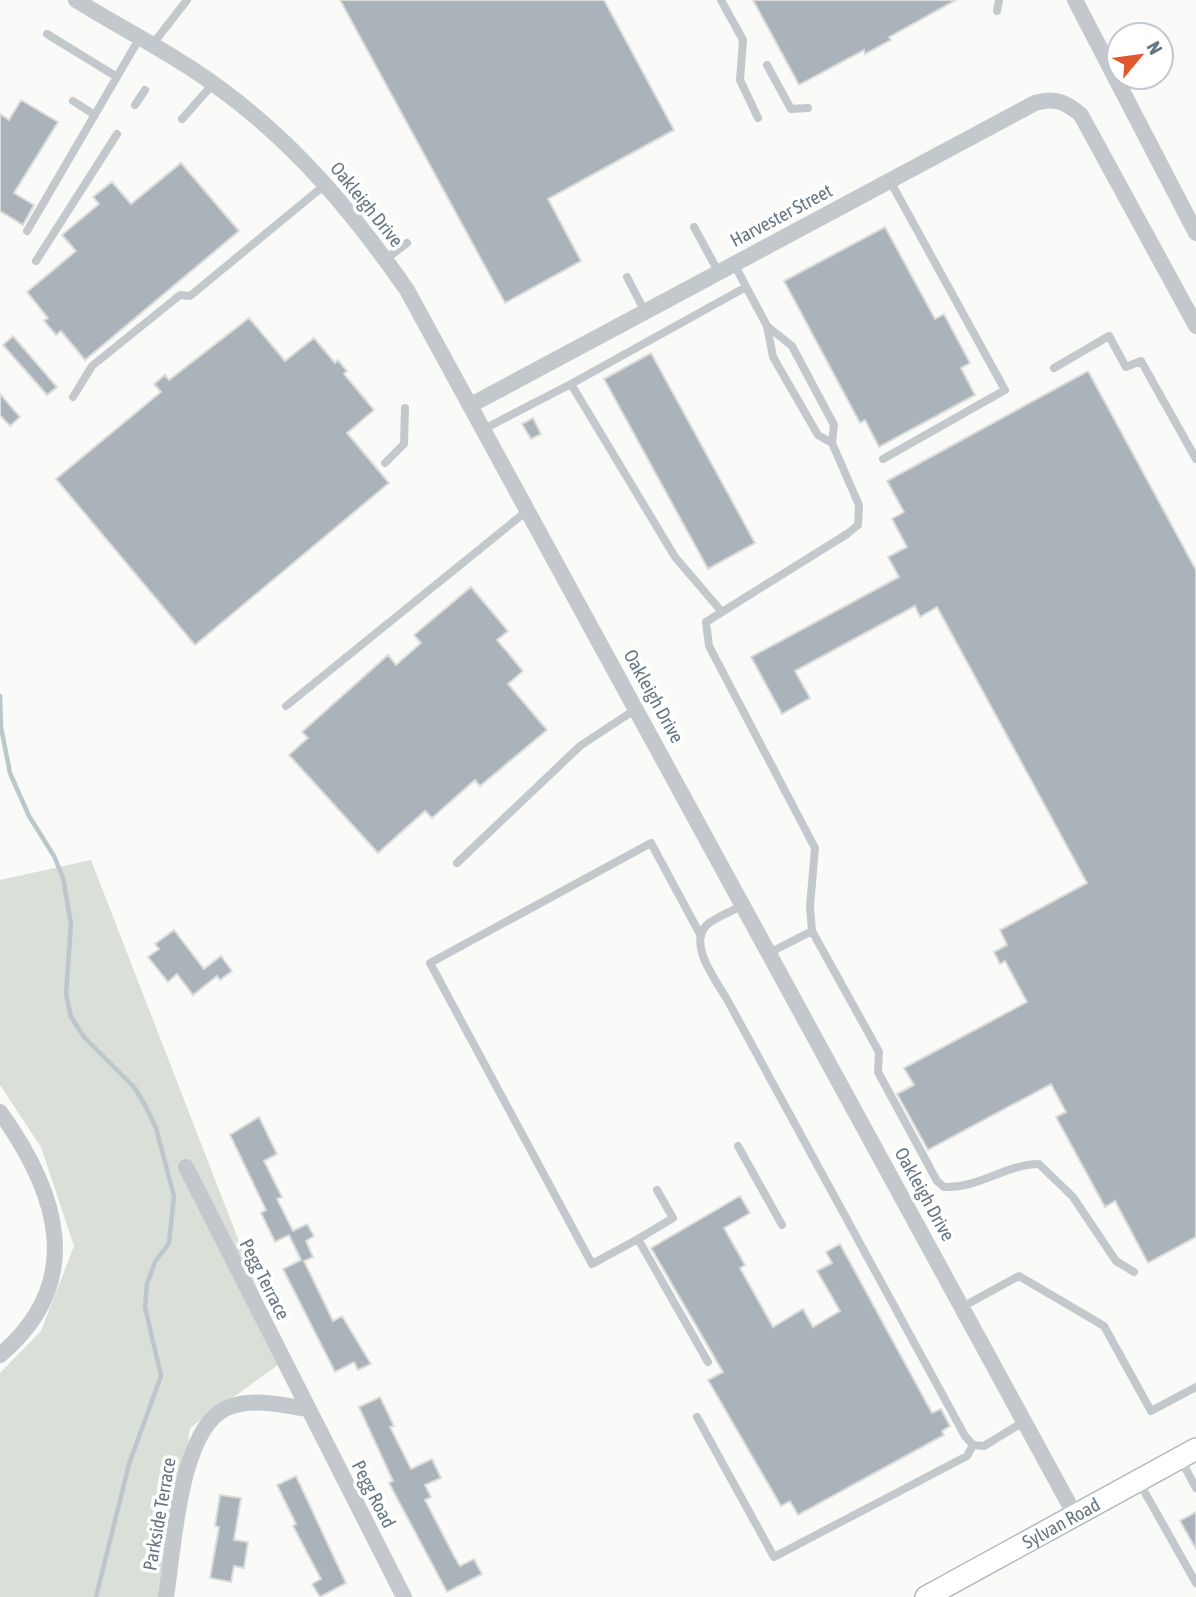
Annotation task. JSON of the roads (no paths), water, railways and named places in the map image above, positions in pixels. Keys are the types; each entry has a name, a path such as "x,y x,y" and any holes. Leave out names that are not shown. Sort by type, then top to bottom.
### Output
{"main road":[{"name":"Sylvan Road","path":"926,1597 1188,1453"}],"street":[{"name":"Oakleigh Drive","path":"76,0 213,84 295,151 359,221 407,290 1075,1515"},
{"path":"1075,0 1196,233"},
{"name":"Harvester Street","path":"471,405 1048,99 1067,102 1082,115 1196,326"},
{"path":"0,1112 22,1142 40,1177 51,1208 55,1264 49,1293 36,1319 0,1355"},
{"name":"Pegg Terrace","path":"186,1167 307,1409"},
{"name":"Parkside Terrace","path":"166,1597 188,1461 201,1430 212,1417 238,1405 258,1402 307,1409"},
{"name":"Pegg Road","path":"307,1409 404,1597"}],"lane":[{"path":"27,232 117,77 145,42 187,0"},
{"path":"721,0 743,40 740,80 758,118"},
{"path":"997,11 999,0"},
{"path":"47,34 117,77"},
{"path":"767,65 791,108 808,108"},
{"path":"182,119 213,84"},
{"path":"135,105 145,90"},
{"path":"73,101 95,115"},
{"path":"36,261 117,134"},
{"path":"883,459 1005,390 890,181"},
{"path":"73,397 92,366 180,295 190,296 326,184"},
{"path":"694,227 719,273"},
{"path":"386,259 407,243"},
{"path":"734,264 767,326 773,357 818,435 832,443"},
{"path":"627,277 645,312"},
{"path":"484,429 746,287"},
{"path":"767,326 792,346 834,425 832,443 859,505 858,524 706,622 709,646 815,848 810,907 812,931 879,1052 878,1072 937,1181 944,1187 970,1186 1025,1164 1039,1164 1073,1197 1116,1261 1134,1272"},
{"path":"1054,368 1109,336 1126,367 1141,361 1196,459"},
{"path":"571,384 675,556 722,612"},
{"path":"385,463 404,444 405,408"},
{"path":"286,706 528,510"},
{"path":"457,863 580,746 636,709"},
{"path":"657,1189 673,1218 592,1264 429,962 651,843 701,936"},
{"path":"743,905 706,925 701,936 700,950 972,1445"},
{"path":"769,953 812,931"},
{"path":"738,1146 782,1225"},
{"path":"638,1238 708,1362"},
{"path":"962,1307 1019,1276 1104,1326 1151,1411 1196,1387"},
{"path":"697,1417 774,1557 967,1456 972,1445"},
{"path":"972,1445 984,1446 1025,1422"},
{"path":"1188,1453 1196,1488"},
{"path":"1139,1482 1196,1583"}],"waterway":[{"path":"0,696 1,727 10,773 29,816 54,856 63,878 71,924 66,994 71,1017 84,1037 134,1087 146,1107 156,1128 174,1196 169,1243 155,1262 147,1284 145,1307 161,1376 129,1464 96,1597"}]}
